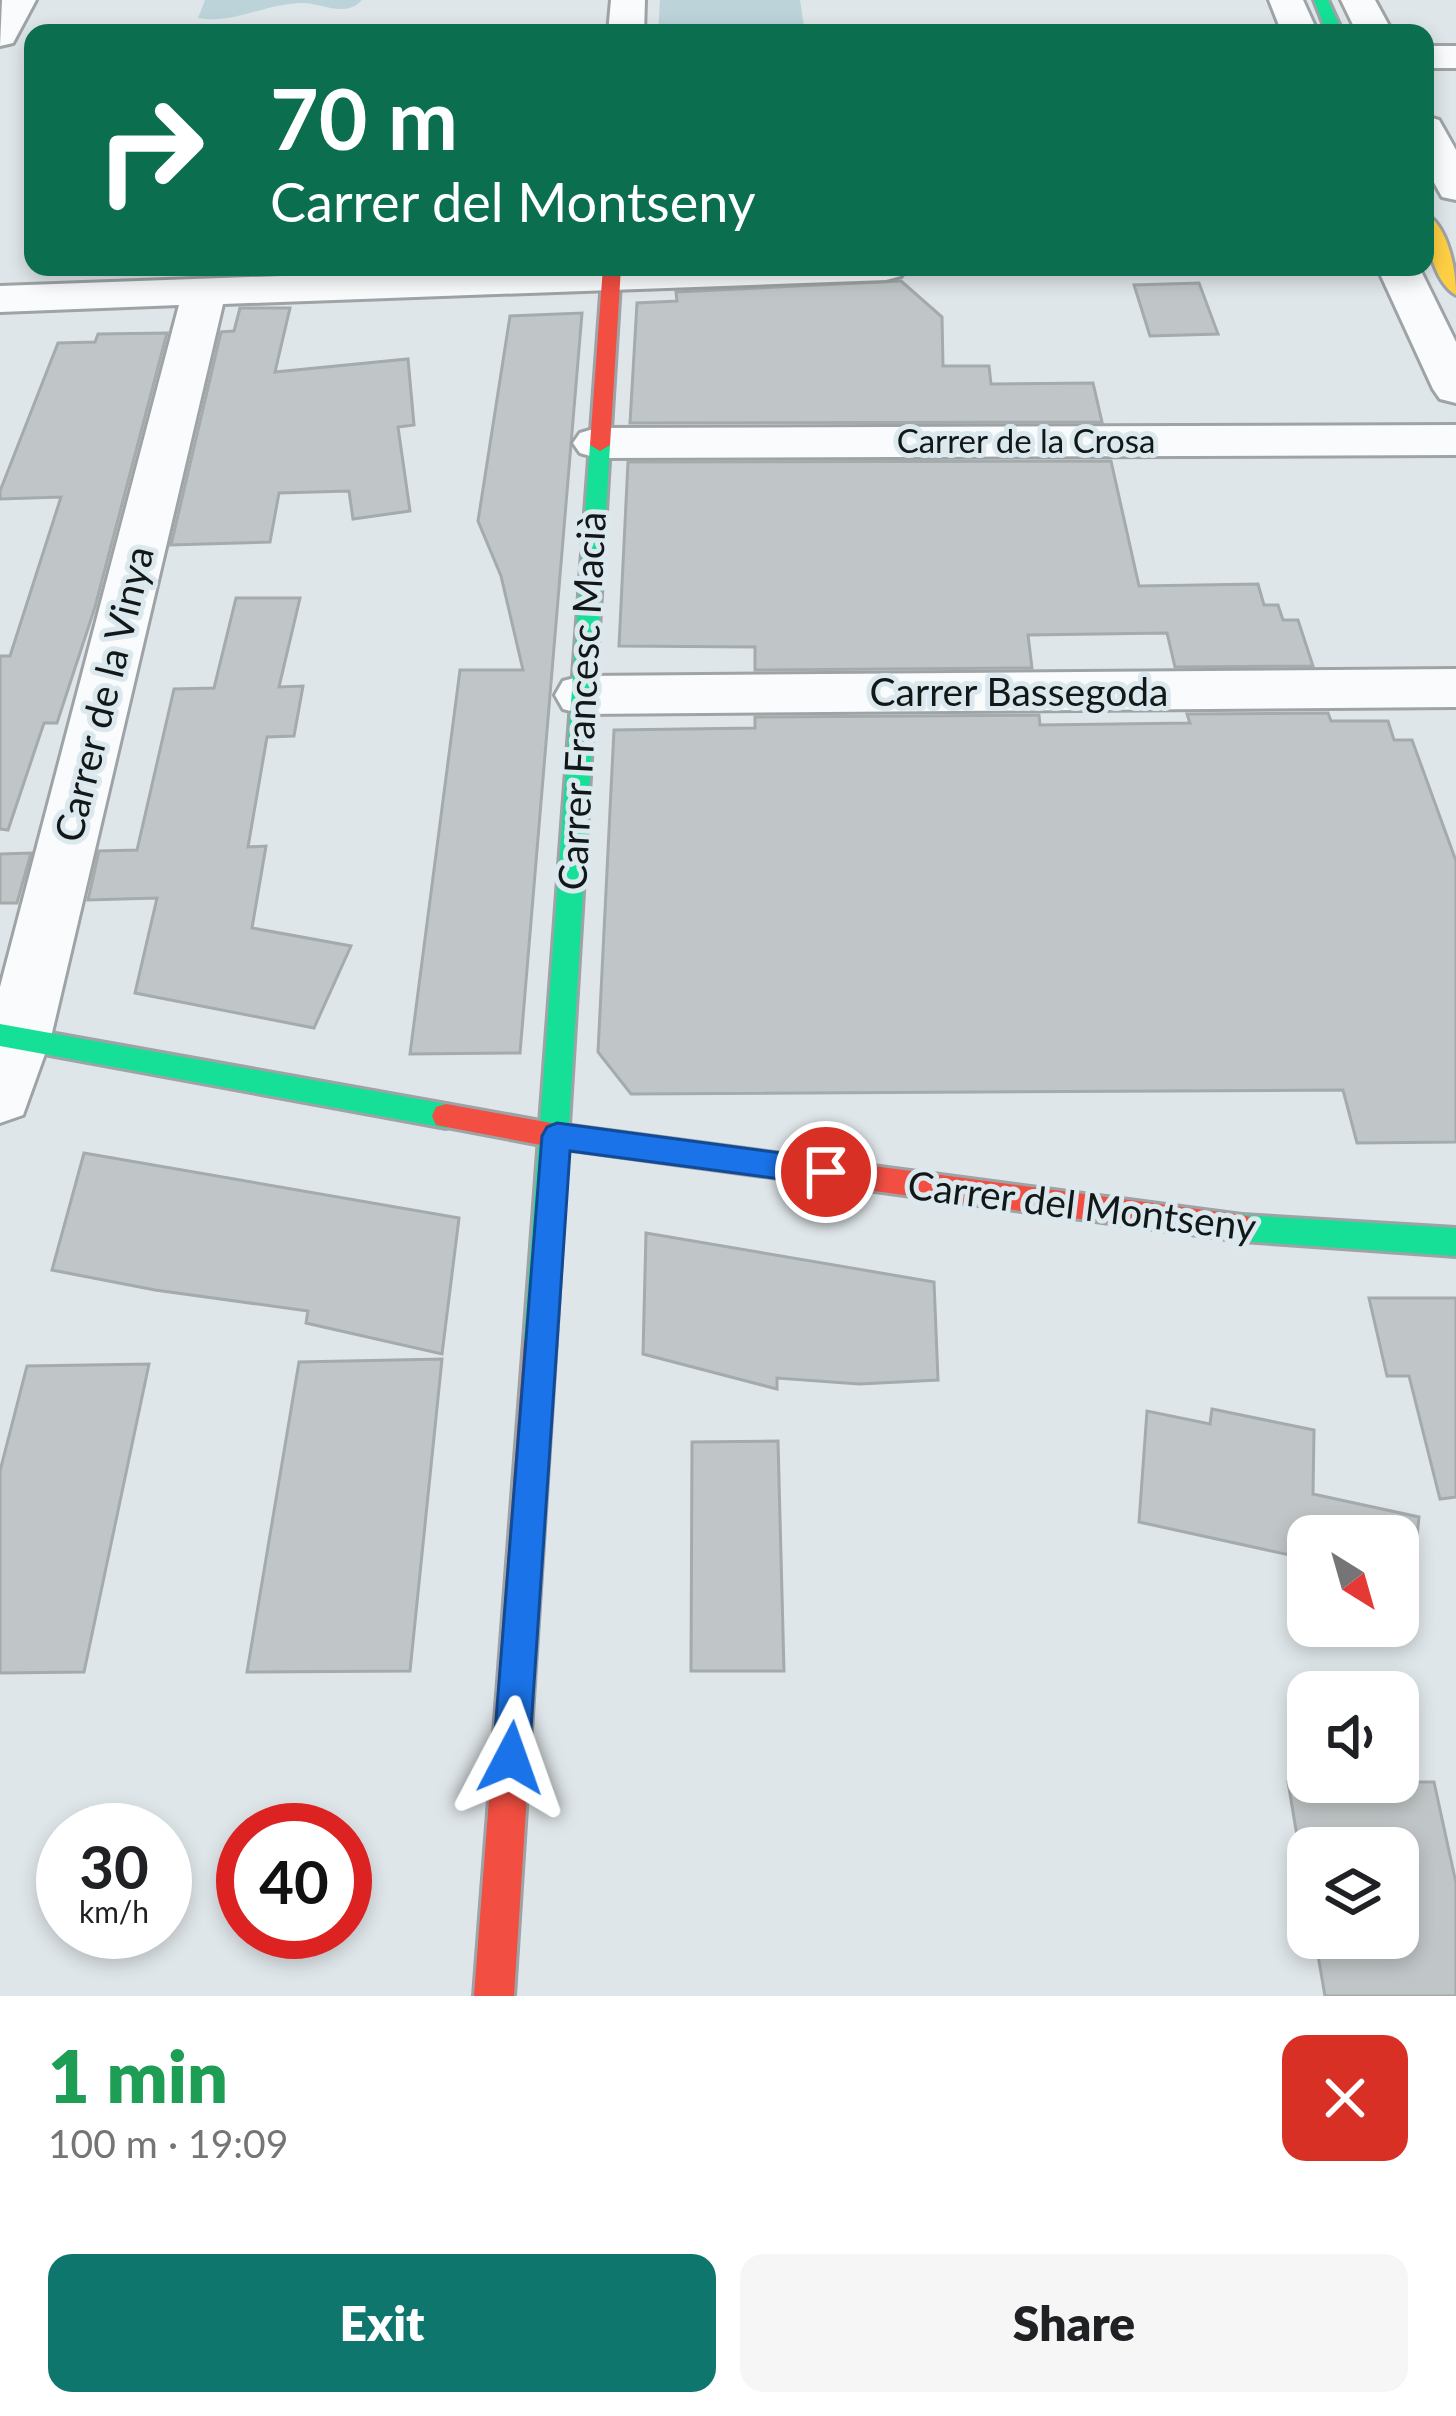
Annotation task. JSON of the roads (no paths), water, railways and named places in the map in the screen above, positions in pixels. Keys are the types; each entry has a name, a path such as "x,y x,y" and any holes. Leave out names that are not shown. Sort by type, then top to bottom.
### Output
{"street":[{"path":"0,34 19,0"},
{"path":"1434,145 1456,188"},
{"path":"1434,239 1456,289"},
{"path":"0,299 525,276"},
{"name":"Carrer Francesc Macià","path":"494,1996 557,1136 611,276"},
{"path":"1402,276 1456,389"},
{"name":"Carrer de la Vinya","path":"6,1056 204,291"},
{"name":"Carrer de la Crosa","path":"597,443 1456,440"},
{"name":"Carrer Bassegoda","path":"583,695 1456,688"},
{"name":"Carrer del Montseny","path":"6,1056 1238,1228 1456,1243"}]}
